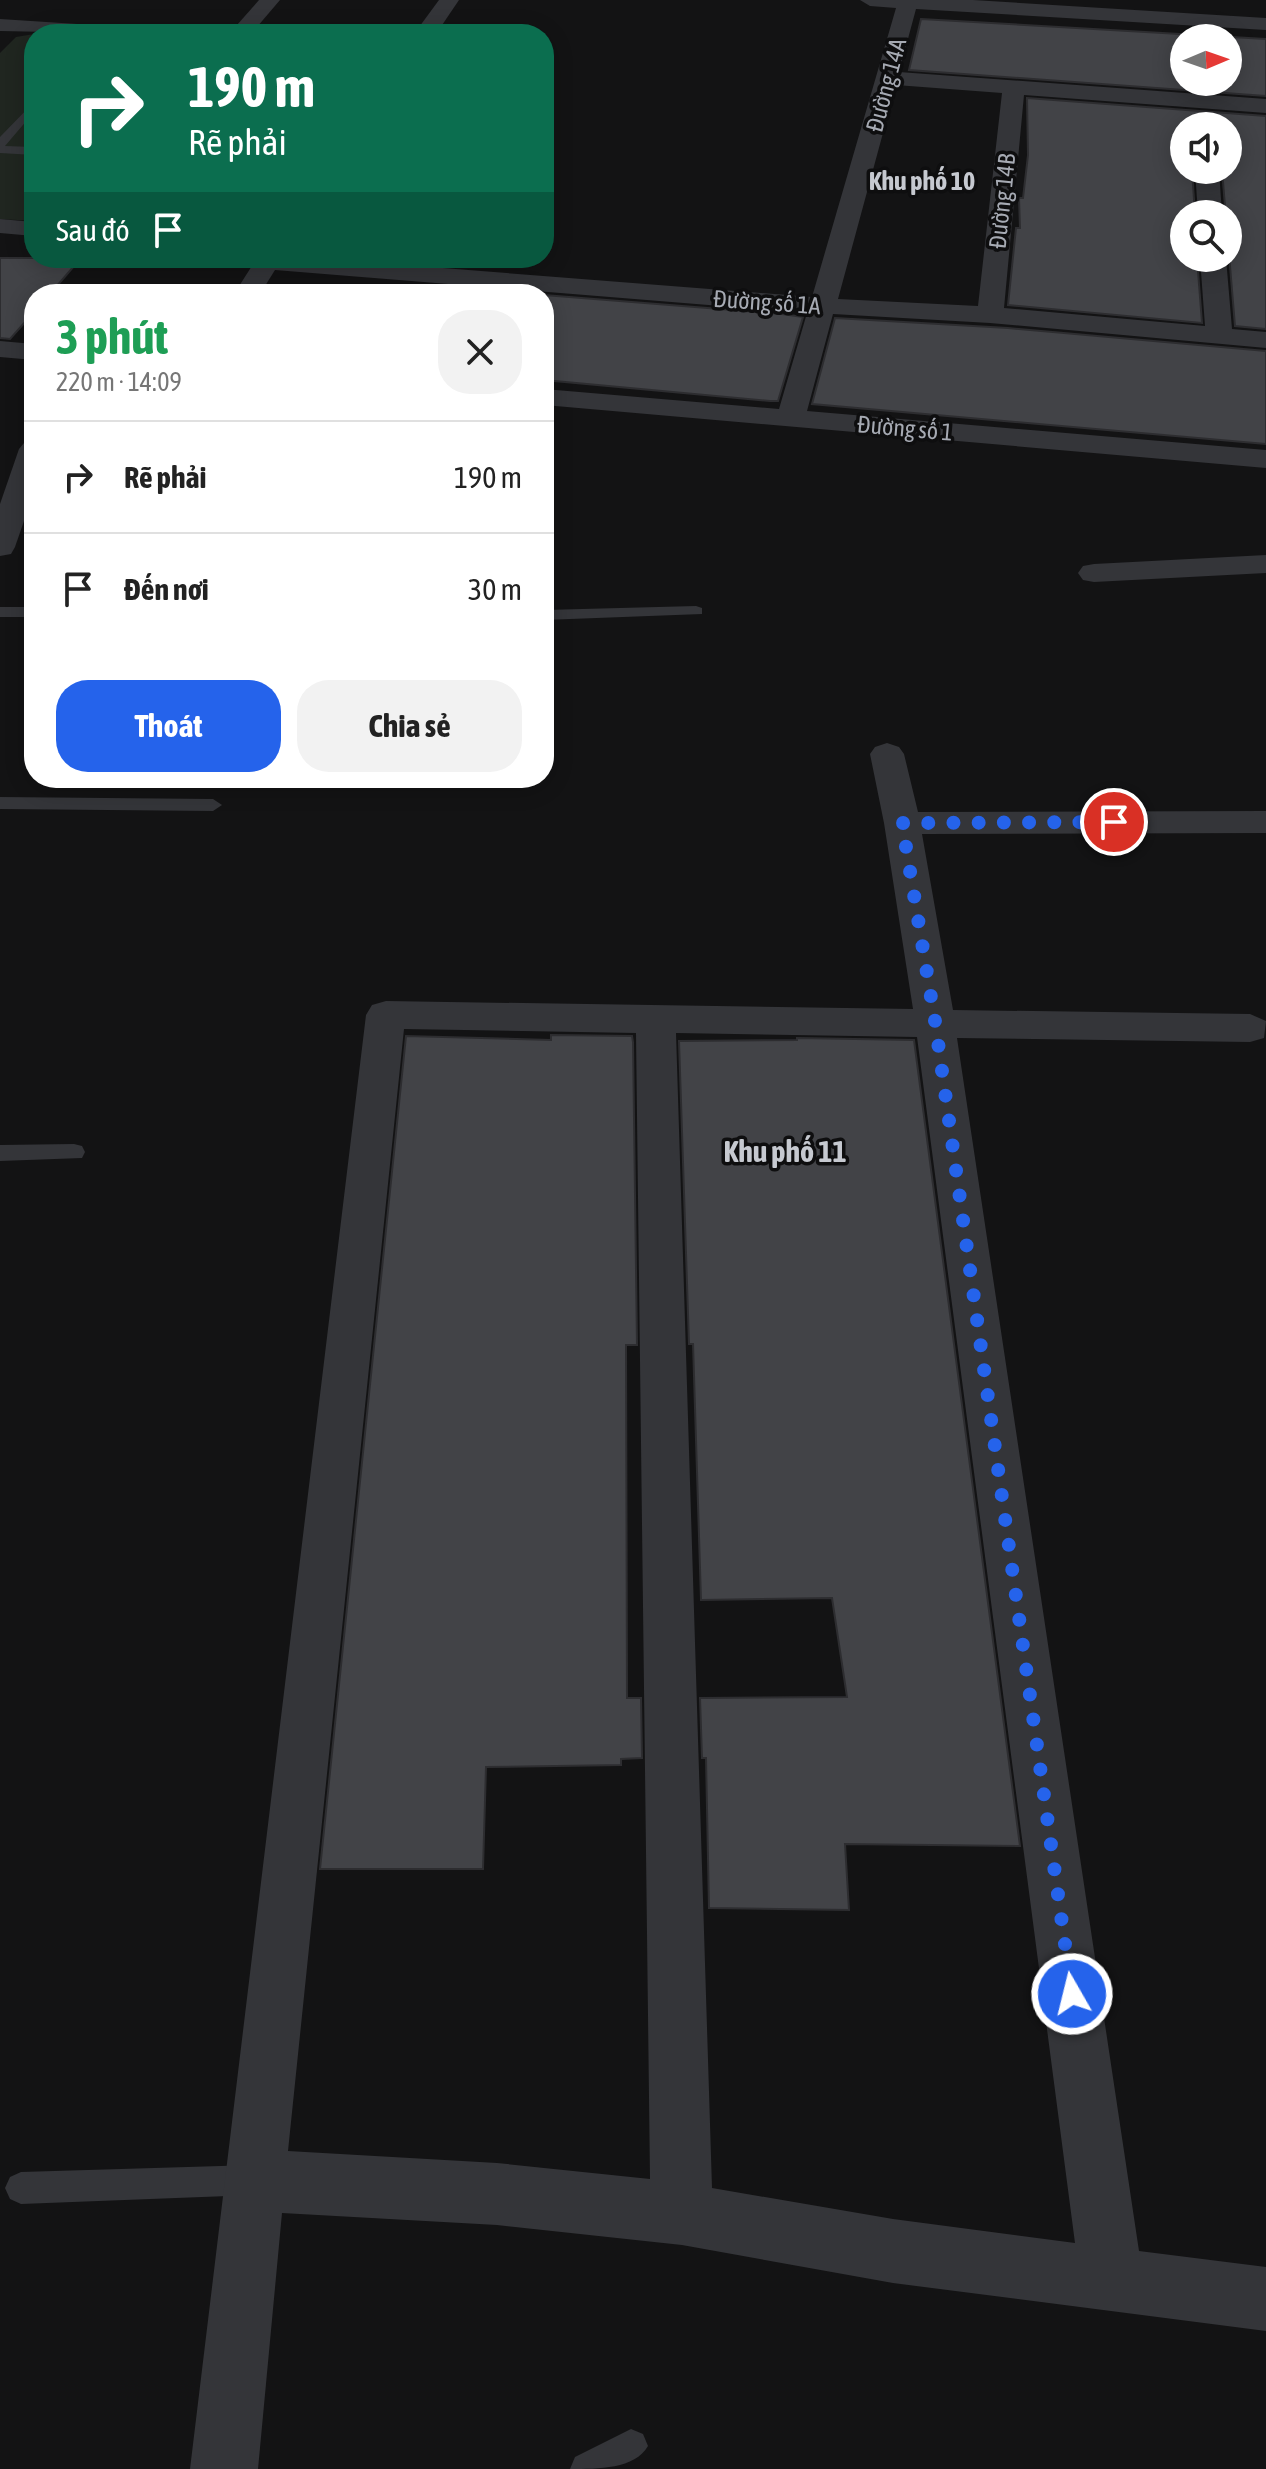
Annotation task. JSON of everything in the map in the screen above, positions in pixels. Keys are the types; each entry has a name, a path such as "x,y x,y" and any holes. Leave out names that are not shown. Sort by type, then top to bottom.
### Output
{"street":[{"path":"249,24 270,0"},
{"path":"432,24 449,0"},
{"path":"870,0 1018,4 1266,24"},
{"name":"Đường 14A","path":"791,418 908,2"},
{"path":"888,78 1266,106"},
{"name":"Đường 14B","path":"990,315 1014,87"},
{"path":"1202,101 1203,112"},
{"path":"0,226 24,228"},
{"name":"Đường số 1A","path":"366,268 824,306 990,315 1266,340"},
{"path":"1214,272 1219,335"},
{"path":"0,349 24,351"},
{"name":"Đường số 1","path":"554,398 1266,459"},
{"path":"0,547 24,478"},
{"path":"1094,573 1266,564"},
{"path":"887,754 902,823 935,1021 1111,2277"},
{"path":"902,823 1266,822"},
{"path":"224,2469 386,1015 1250,1028"},
{"path":"656,1021 682,2214"},
{"path":"254,2180 497,2194 682,2214 893,2251 1266,2299"}],"lane":[{"path":"0,146 24,117"},
{"path":"0,146 24,150"},
{"path":"554,615 696,611"},
{"path":"0,612 24,612"},
{"path":"0,803 213,805"},
{"path":"0,1153 74,1152"},
{"path":"21,2188 254,2180"},
{"path":"587,2469 631,2446"}],"shaded area":[{"path":"24,36 24,220 0,219 0,53 16,37"}],"building":[{"path":"921,19 1170,33 1170,89 909,70"},
{"path":"1242,38 1266,39 1266,96 1242,94"},
{"path":"1027,98 1213,112 1170,112 1170,184 1193,184 1194,200 1170,200 1170,272 1198,272 1202,323 1008,305 1016,228 1020,228 1019,198 1023,198 1028,155"},
{"path":"1242,114 1266,116 1266,329 1235,326 1230,272 1242,272 1242,200 1224,200 1223,184 1242,184"},
{"path":"0,258 24,258 24,268 72,268 59,284 24,284 24,323 10,339 0,338"},
{"path":"554,296 803,317 778,401 554,381"},
{"path":"835,318 1008,328 1266,351 1266,444 812,404"},
{"path":"551,1035 632,1036 633,1042 637,1345 626,1345 627,1698 641,1698 642,1758 621,1759 621,1765 486,1767 483,1869 320,1869 406,1036 551,1040"},
{"path":"797,1038 914,1040 1020,1846 845,1844 849,1910 709,1908 706,1758 702,1758 700,1698 847,1697 832,1598 701,1600 679,1041"}],"district":[{"name":"Khu phố 10","path":"922,181"},
{"name":"Khu phố 11","path":"785,1151"}],"route":[{"path":"1072,1994 935,1021 902,823 1114,822"}]}
